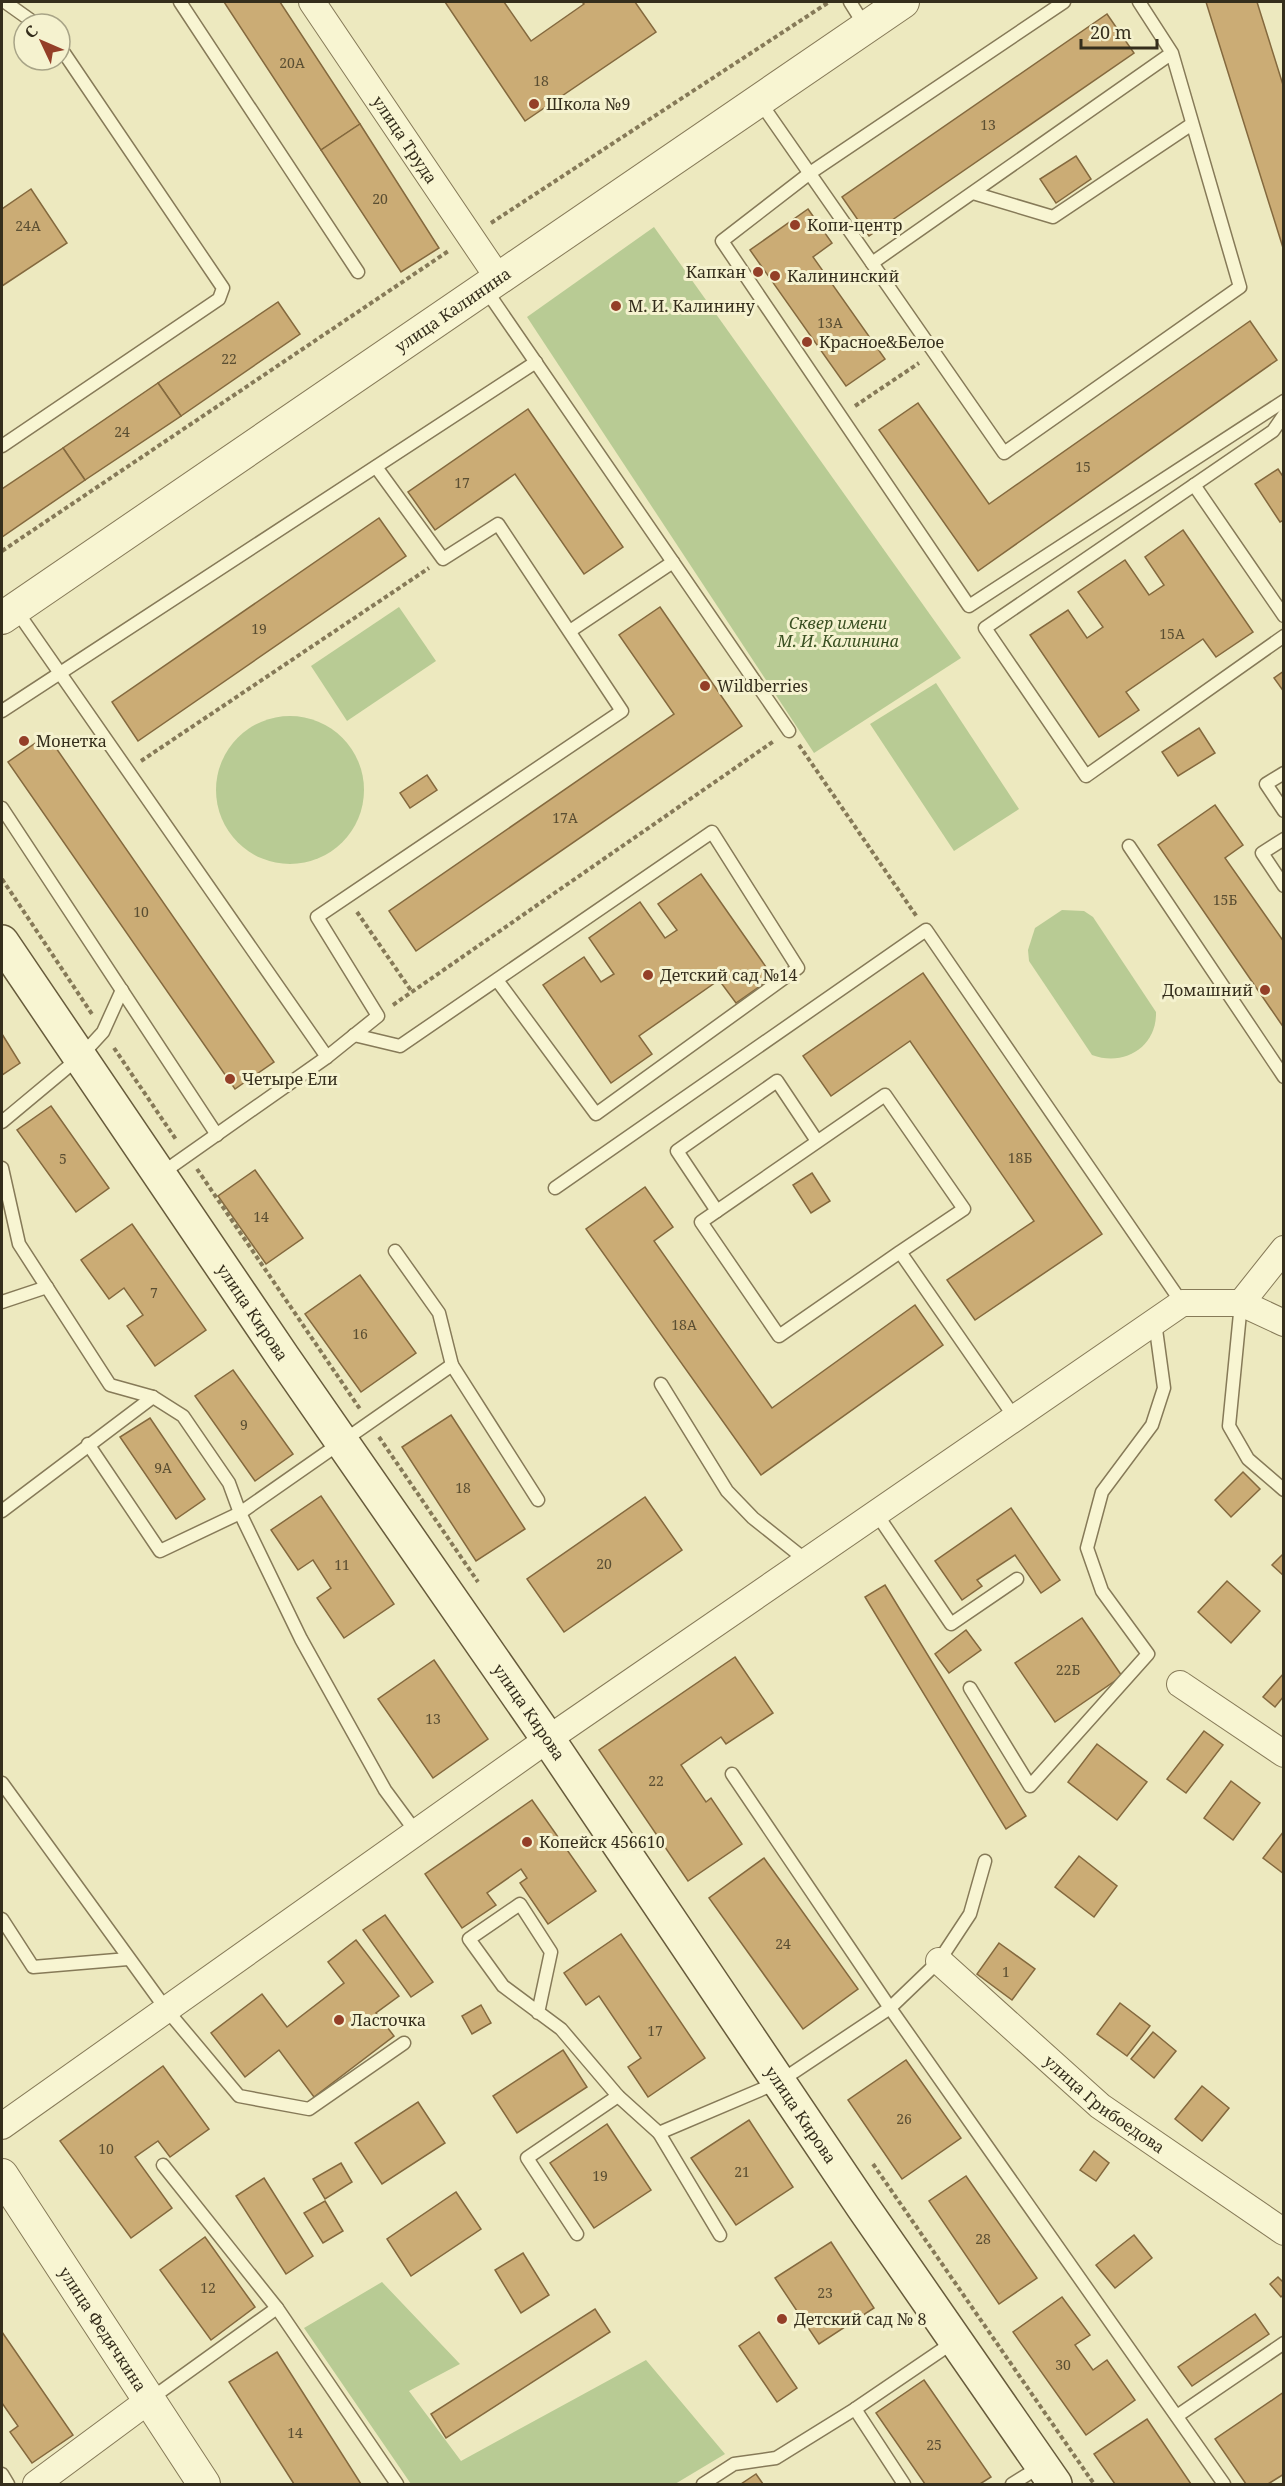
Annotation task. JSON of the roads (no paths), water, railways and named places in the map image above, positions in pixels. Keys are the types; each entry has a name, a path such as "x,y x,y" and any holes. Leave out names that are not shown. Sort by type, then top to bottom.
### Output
{"main road":[{"name":"улица Кирова","path":"2,942 341,1441 548,1739 1048,2475"}],"street":[{"name":"улица Труда","path":"312,2 470,237 492,284"},
{"name":"улица Калинина","path":"8,613 758,100 858,14 903,2"},
{"path":"1241,1303 1284,1249"},
{"path":"2,2126 548,1739 1182,1303 1241,1303 1284,1323"},
{"path":"1180,1684 1284,1754"},
{"name":"улица Грибоедова","path":"939,1961 1100,2106 1284,2232"},
{"name":"улица Федячкина","path":"2,2175 204,2484"},
{"path":"36,2484 148,2401"}],"lane":[{"path":"5,2 19,12"},
{"path":"180,2 358,272"},
{"path":"1064,2 810,173 722,241 969,606 1284,401"},
{"path":"758,100 1004,453 1240,287 1172,53 1139,2"},
{"path":"872,263 1172,53"},
{"path":"2,447 219,300 223,288 72,65"},
{"path":"973,193 1053,217 1192,124"},
{"path":"492,284 536,362 789,731"},
{"path":"2,711 536,362"},
{"path":"1284,415 1273,431 985,628 1086,776 1284,636"},
{"path":"159,1175 327,1057 378,1016 317,917 622,711 498,524 442,559 375,467"},
{"path":"1194,484 1284,616"},
{"path":"570,632 673,562"},
{"path":"8,613 58,674 327,1057"},
{"path":"1284,773 1266,784 1284,811"},
{"path":"2,808 217,1135"},
{"path":"354,1035 400,1046 712,832 798,968 596,1114 497,980"},
{"path":"1284,839 1262,853 1284,886"},
{"path":"1129,846 1284,1077"},
{"path":"555,1188 926,930 1182,1303"},
{"path":"2,1122 80,1057 103,1032 122,990"},
{"path":"717,1211 677,1151 768,1087 777,1081 817,1142"},
{"path":"885,1095 964,1209 779,1336 700,1222 817,1142 885,1095"},
{"path":"2,1168 19,1244 110,1385 153,1398 183,1416 229,1483 240,1513 301,1639 385,1790 416,1832"},
{"path":"395,1251 439,1313 452,1365 538,1500"},
{"path":"900,1252 1015,1418"},
{"path":"2,1302 47,1287"},
{"path":"1241,1303 1229,1425 1248,1459 1284,1490"},
{"path":"970,1688 1030,1786 1148,1654 1102,1591 1087,1548 1102,1492 1152,1425 1164,1388 1155,1322"},
{"path":"88,1444 160,1551 240,1513 452,1365"},
{"path":"661,1384 727,1491 753,1518 807,1561"},
{"path":"2,1511 88,1444 153,1398"},
{"path":"876,1513 951,1624 1017,1579"},
{"path":"732,1774 890,2008 1224,2484"},
{"path":"2,1783 128,1959 166,2009 239,2096 309,2109 404,2043"},
{"path":"659,2133 779,2082 890,2008 939,1961 970,1914 985,1861"},
{"path":"538,2013 551,1952 520,1904 469,1939 503,1986 538,2013 561,2029 618,2096 659,2133 720,2235"},
{"path":"2,1919 33,1967 128,1959"},
{"path":"577,2234 528,2158 618,2096"},
{"path":"163,2165 277,2308 397,2484"},
{"path":"148,2401 277,2308"},
{"path":"704,2484 734,2464 776,2458 855,2409 957,2340"},
{"path":"1177,2416 1284,2343"},
{"path":"855,2409 904,2484"},
{"path":"2,2474 8,2484"},
{"path":"1012,2484 1048,2475"}],"place":[{"name":"Школа №9","path":"534,104"},
{"name":"Копи-центр","path":"795,225"},
{"name":"Капкан","path":"758,272"},
{"name":"Калининский","path":"775,276"},
{"name":"М. И. Калинину","path":"616,306"},
{"name":"Красное&Белое","path":"807,342"},
{"name":"Wildberries","path":"705,686"},
{"name":"Монетка","path":"24,741"},
{"name":"Детский сад №14","path":"648,975"},
{"name":"Домашний","path":"1265,990"},
{"name":"Четыре Ели","path":"230,1079"},
{"name":"Копейск 456610","path":"527,1842"},
{"name":"Ласточка","path":"339,2020"},
{"name":"Детский сад № 8","path":"782,2319"}],"park label":[{"name":"Сквер имени М. И. Калинина","path":"838,632"}]}
